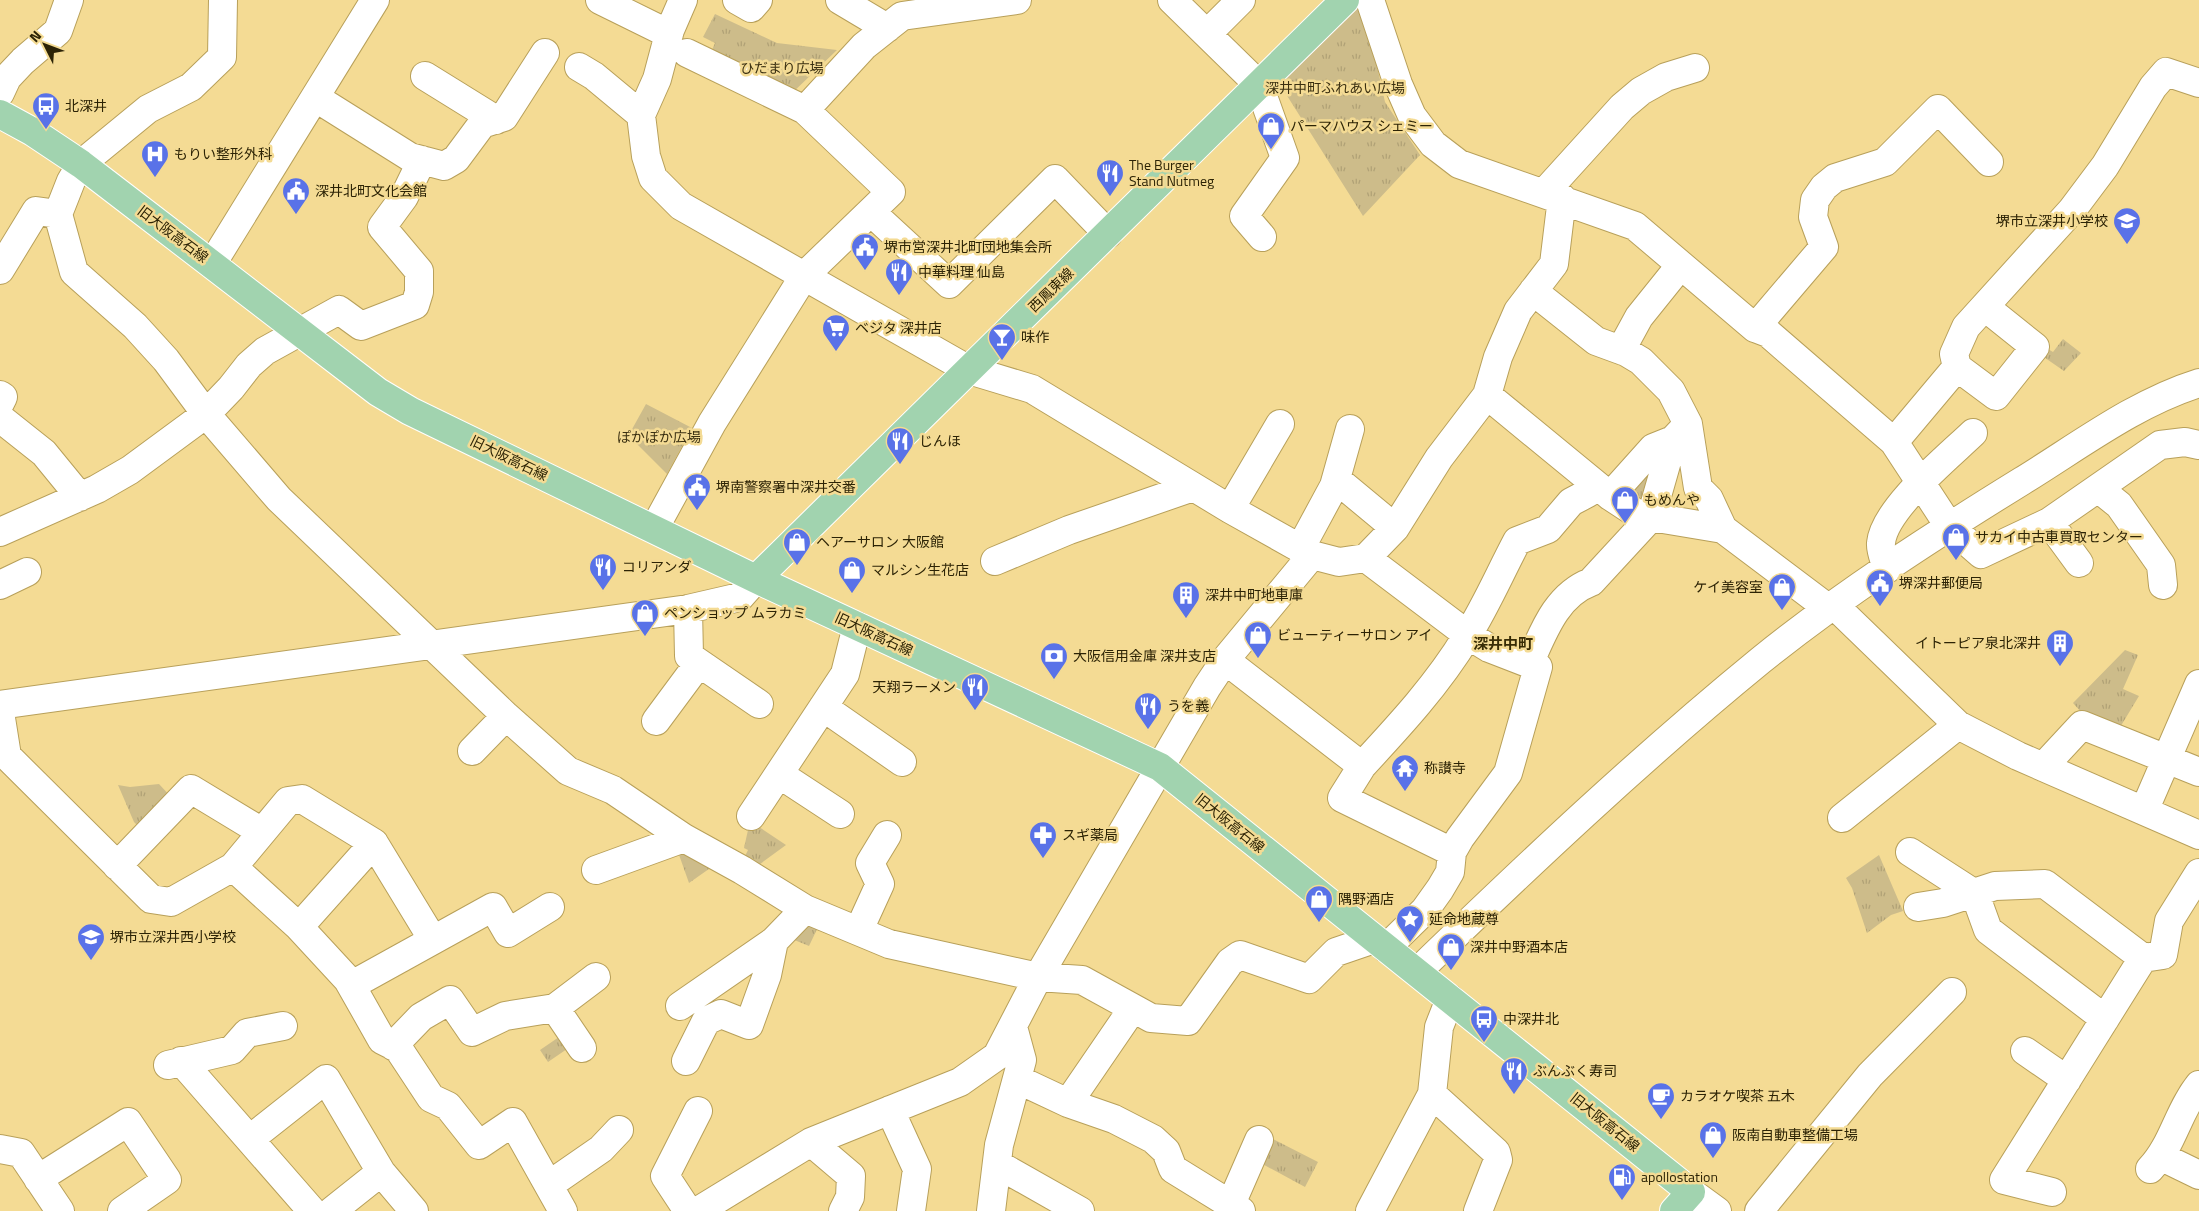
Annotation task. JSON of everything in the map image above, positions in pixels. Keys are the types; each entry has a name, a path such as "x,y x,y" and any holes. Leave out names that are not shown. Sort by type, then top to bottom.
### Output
{"main road":[{"name":"西鳳東線","path":"756,579 1345,0"},
{"name":"旧大阪高石線","path":"0,114 33,132 81,164 378,392 410,411 756,579 1160,767 1450,999 1682,1201"}],"street":[{"path":"0,93 8,78 23,61 58,31 69,0"},
{"path":"223,0 222,57 191,87 148,109 81,164 71,180 58,214 74,272 135,326 160,353 206,414 279,499 506,716 568,771 612,790 684,838 742,870 805,909 889,944 1038,977 1082,980 1151,1018 1188,1021 1230,962 1240,955 1309,979 1336,952 1380,943 1425,910 1450,872 1452,852 1460,838 1508,773 1538,668 1489,648 1468,635 1366,558"},
{"path":"212,264 375,0"},
{"path":"600,0 678,44 804,110 890,192 804,276 712,423 654,528"},
{"path":"683,0 678,44 657,79 642,115 646,156 652,178 682,206 969,370 1032,389 1193,488 1306,552 1339,562 1366,558 1395,528 1439,458 1488,395 1498,357 1518,311 1554,264 1553,196 1622,107 1641,91 1666,77 1695,68"},
{"path":"738,0 751,8 758,0"},
{"path":"840,0 887,28"},
{"path":"804,110 864,46 902,16 928,5 1017,0"},
{"path":"1172,0 1259,85 1284,158 1244,216 1262,237"},
{"path":"1207,34 1241,0"},
{"path":"1370,0 1401,92 1412,116 1433,144 1459,164 1634,226 1754,328 1768,333 1894,442 1949,526 1980,554 2049,522 2160,445 2185,442 2199,445"},
{"path":"316,98 410,157 444,166 456,158 482,124 504,117 546,53"},
{"path":"579,67 594,76 642,115"},
{"path":"1985,307 2035,347 1996,396 1957,367 1954,354 1966,327 2072,210 2106,166 2153,87 2166,72 2199,83"},
{"path":"425,76 496,120"},
{"path":"1754,328 1824,246 1813,217 1815,200 1824,187 1835,178 1885,162 1938,109 1989,162"},
{"path":"0,532 80,497 130,470 206,414 231,388 249,365 265,351 302,333 339,310 361,326 415,305 419,292 419,271 382,227 404,197 422,160"},
{"path":"871,212 949,284 1055,179 1108,234"},
{"path":"0,270 36,211 58,214"},
{"path":"1621,350 1639,317 1680,266"},
{"path":"1532,292 1596,341 1621,350 1641,361 1670,391 1698,488 1709,499 1723,529"},
{"path":"1894,442 1957,367"},
{"path":"1417,972 1546,848 1642,762 1762,659 1832,607 1949,526 2153,401 2199,382"},
{"path":"0,395 3,397 0,403"},
{"path":"1488,395 1603,491 1639,515 1723,529 1832,607 1958,725 2043,767 2199,835"},
{"path":"0,418 44,452 80,497"},
{"path":"1230,509 1280,424"},
{"path":"698,1211 811,1142 960,1082 997,1056 1038,977 1160,767 1225,660 1306,552 1336,479 1350,429"},
{"path":"1452,852 1342,798 1362,766 1410,714 1442,674 1468,635 1517,541 1548,529 1571,502 1588,493 1603,491 1653,448 1681,432"},
{"path":"1529,664 1548,622 1558,607 1577,588 1591,582 1651,517 1681,432"},
{"path":"1888,568 1880,544 1884,528 1892,515 1921,483 1973,433"},
{"path":"1336,479 1395,528"},
{"path":"995,560 1069,530 1193,488"},
{"path":"2099,489 2119,505 2161,565 2163,585"},
{"path":"2049,522 2079,563"},
{"path":"0,585 27,572"},
{"path":"0,705 688,609 740,597 756,579"},
{"path":"688,609 689,656 759,704"},
{"path":"751,816 845,674 857,626"},
{"path":"1225,660 1362,766"},
{"path":"656,721 699,664"},
{"path":"2144,811 2199,684"},
{"path":"823,707 902,762"},
{"path":"0,712 7,756 151,899 171,902 233,867 288,801 302,800 374,843 433,940"},
{"path":"472,751 506,716"},
{"path":"1842,818 1958,725"},
{"path":"2043,767 2082,725 2199,772"},
{"path":"779,774 840,814"},
{"path":"117,866 191,789 262,832"},
{"path":"859,930 880,884 870,863 887,835"},
{"path":"596,870 684,838"},
{"path":"299,926 374,843"},
{"path":"1910,852 1975,894 1988,930 2105,1019"},
{"path":"233,867 299,926 352,985 382,1040 398,1048 431,1098 448,1106 479,1145 513,1122 564,1211"},
{"path":"1918,907 1975,894 1995,886 2045,884 2143,958 2163,955 2169,921 2199,873"},
{"path":"352,985 493,907 508,933 550,907"},
{"path":"680,1006 774,941 805,909"},
{"path":"686,1061 706,1021 721,1014 749,1025 767,975 774,941"},
{"path":"2052,1192 2004,1180 2143,958"},
{"path":"393,1046 421,1017 450,1000 472,1032 505,1016 554,1008 596,977"},
{"path":"1759,1211 1870,1075 1952,992"},
{"path":"1370,1211 1432,1094 1439,1027 1450,999"},
{"path":"554,1008 582,1048"},
{"path":"1068,1104 1133,1008"},
{"path":"283,1026 247,1033 232,1050 175,1063 250,1139 312,1211"},
{"path":"991,1211 1000,1145 1019,1080 1022,1060 1013,1027"},
{"path":"2025,1051 2067,1080"},
{"path":"250,1139 326,1079 381,1172 414,1211"},
{"path":"1019,1080 1068,1104 1114,1119 1153,1139 1166,1151 1173,1169 1233,1209 1259,1140"},
{"path":"2199,1086 2185,1107 2156,1163 2199,1175"},
{"path":"1432,1094 1496,1152 1498,1160 1478,1211"},
{"path":"890,1110 917,1169 911,1211"},
{"path":"688,1211 665,1176 698,1111"},
{"path":"38,1179 128,1122 167,1180 122,1211"},
{"path":"549,1185 601,1149 619,1130"},
{"path":"811,1142 851,1176 850,1197 844,1211"},
{"path":"0,1149 21,1153 60,1211"},
{"path":"997,1164 1080,1211"},
{"path":"332,1211 381,1172"},
{"path":"1682,1201 1717,1211"}],"green space":[{"name":"深井中町ふれあい広場","path":"1357,2 1370,35 1385,102 1420,155 1363,216 1279,83"},
{"name":"ひだまり広場","path":"715,14 777,43 837,50 788,97 716,59 712,50 715,43 703,37"},
{"path":"2063,339 2081,353 2064,371 2038,353 2043,346 2053,352"},
{"name":"ぽかぽか広場","path":"646,404 692,428 667,474 632,439 631,431"},
{"path":"1641,473 1656,477 1645,508 1619,497"},
{"path":"2125,650 2138,655 2123,689 2139,696 2119,729 2081,712 2073,703"},
{"path":"159,784 172,798 141,829 134,822 118,785 130,787"},
{"path":"750,821 786,845 756,867 743,860 748,850 744,848"},
{"path":"688,848 716,864 689,883 678,852"},
{"path":"1879,855 1903,911 1891,915 1867,933 1852,888 1846,878"},
{"path":"804,919 821,921 809,946 787,937"},
{"path":"559,1037 567,1049 548,1062 540,1050"},
{"path":"1269,1137 1318,1162 1305,1187 1257,1161"}],"place":[{"name":"北深井","path":"46,130"},
{"name":"パーマハウス シェミー","path":"1271,150"},
{"name":"もりい整形外科","path":"155,178"},
{"name":"The Burger Stand Nutmeg","path":"1110,197"},
{"name":"深井北町文化会館","path":"296,215"},
{"name":"堺市立深井小学校","path":"2127,245"},
{"name":"堺市営深井北町団地集会所","path":"865,271"},
{"name":"中華料理 仙島","path":"899,296"},
{"name":"ベジタ 深井店","path":"836,352"},
{"name":"味作","path":"1002,361"},
{"name":"じんほ","path":"900,465"},
{"name":"堺南警察署中深井交番","path":"697,511"},
{"name":"もめんや","path":"1625,524"},
{"name":"サカイ中古車買取センター","path":"1956,561"},
{"name":"ヘアーサロン 大阪館","path":"797,566"},
{"name":"コリアンダ","path":"603,591"},
{"name":"マルシン生花店","path":"852,594"},
{"name":"堺深井郵便局","path":"1880,607"},
{"name":"ケイ美容室","path":"1782,611"},
{"name":"深井中町地車庫","path":"1186,619"},
{"name":"ペンショップ ムラカミ","path":"645,637"},
{"name":"ビューティーサロン アイ","path":"1258,659"},
{"name":"イトーピア泉北深井","path":"2060,667"},
{"name":"大阪信用金庫 深井支店","path":"1054,680"},
{"name":"天翔ラーメン","path":"975,711"},
{"name":"うを義","path":"1148,730"},
{"name":"称讃寺","path":"1405,792"},
{"name":"スギ薬局","path":"1043,859"},
{"name":"隅野酒店","path":"1319,923"},
{"name":"延命地蔵尊","path":"1410,943"},
{"name":"堺市立深井西小学校","path":"91,961"},
{"name":"深井中野酒本店","path":"1451,971"},
{"name":"中深井北","path":"1484,1043"},
{"name":"ぶんぶく寿司","path":"1514,1095"},
{"name":"カラオケ喫茶 五木","path":"1661,1120"},
{"name":"阪南自動車整備工場","path":"1713,1159"},
{"name":"apollostation","path":"1622,1201"}],"district":[{"name":"深井中町","path":"1503,644"}]}
